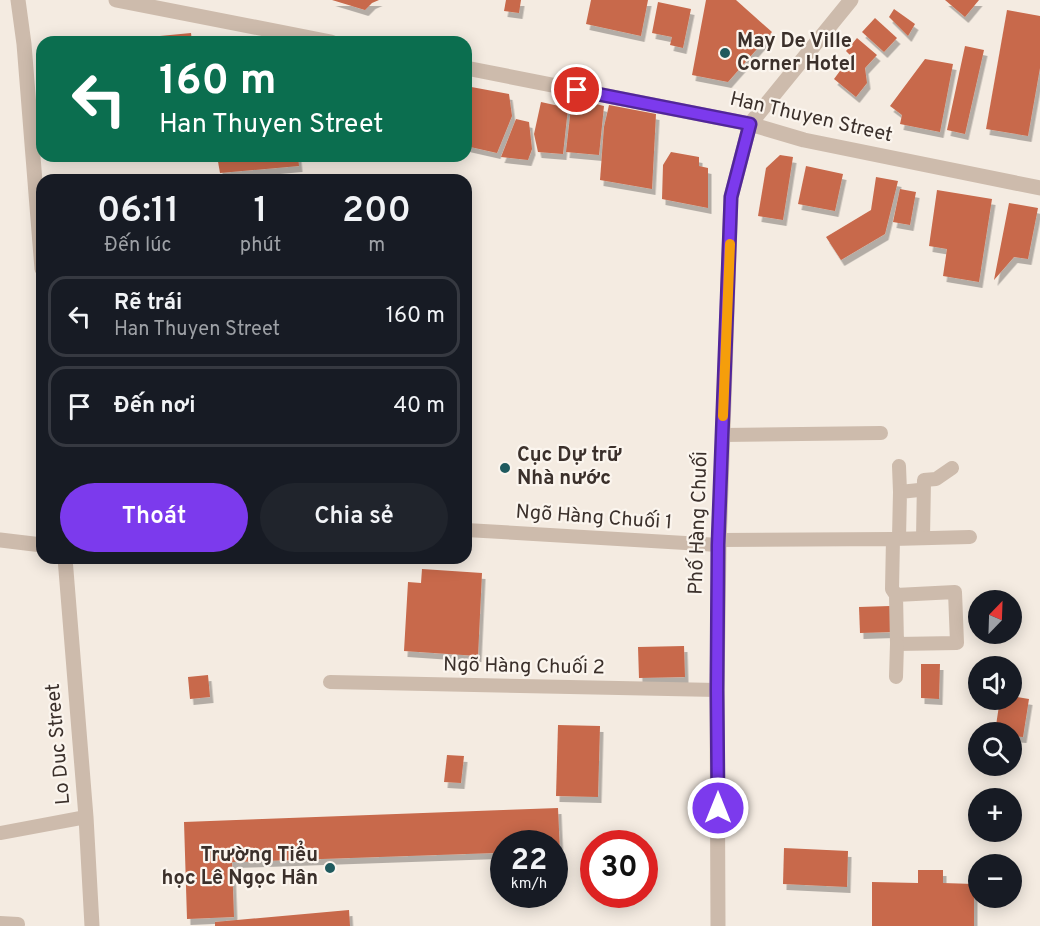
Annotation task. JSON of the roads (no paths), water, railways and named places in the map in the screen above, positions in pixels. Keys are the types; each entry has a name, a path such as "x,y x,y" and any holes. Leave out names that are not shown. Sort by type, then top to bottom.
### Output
{"street":[{"path":"18,0 24,44 36,194"},
{"path":"116,0 300,36"},
{"path":"750,124 851,0"},
{"name":"Han Thuyen Street","path":"472,69 750,124 804,140 1040,188"},
{"name":"Phố Hàng Chuối","path":"718,926 719,543 731,197 750,124"},
{"path":"0,540 36,544"},
{"name":"Lo Duc Street","path":"65,564 86,817 92,926"}],"lane":[{"path":"723,435 881,433"},
{"path":"896,677 896,595 892,589 900,492 899,466"},
{"path":"923,538 924,480 936,480 952,468"},
{"path":"900,492 919,490"},
{"name":"Ngõ Hàng Chuối 1","path":"472,530 719,543 970,537"},
{"path":"896,595 955,592 957,643 897,644"},
{"name":"Ngõ Hàng Chuối 2","path":"330,682 717,690"},
{"path":"0,832 86,817"},
{"path":"0,923 18,924"}],"place":[{"name":"May De Ville Corner Hotel","path":"725,53"},
{"name":"Cục Dự trữ Nhà nước","path":"505,468"},
{"name":"Trường Tiểu học Lê Ngọc Hân","path":"330,868"}]}
